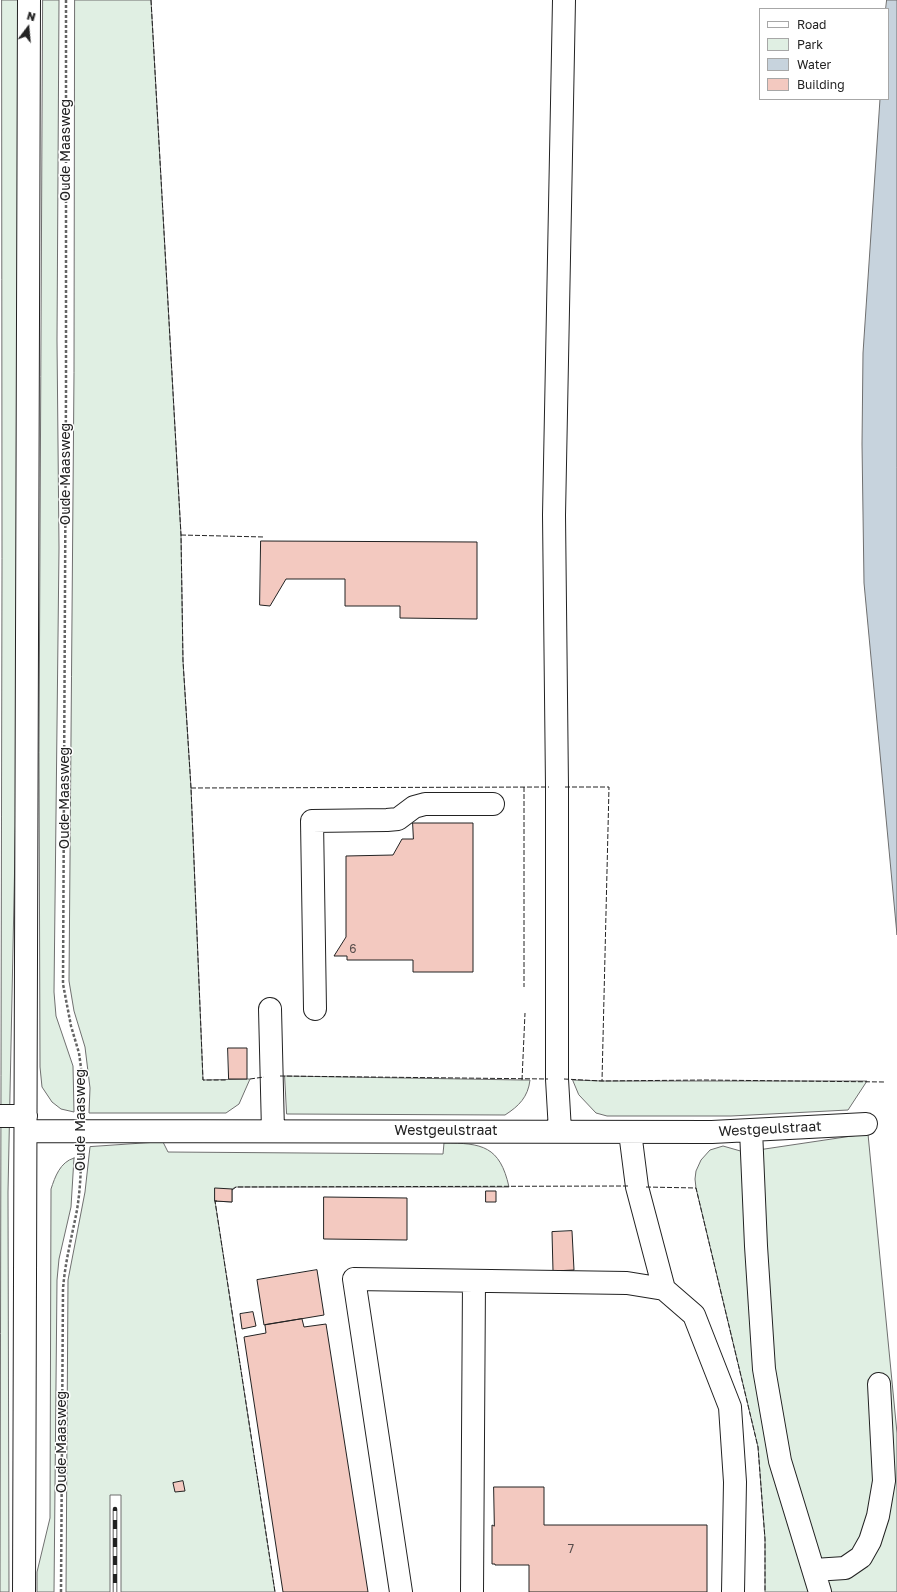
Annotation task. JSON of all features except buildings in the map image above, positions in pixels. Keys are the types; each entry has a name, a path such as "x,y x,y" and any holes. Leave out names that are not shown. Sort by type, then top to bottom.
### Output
{"street":[{"path":"24,1592 29,0"},
{"path":"560,1131 557,1079 557,787 554,516 564,0"},
{"path":"315,1009 312,821 398,819 414,807 425,804 493,804"},
{"path":"270,1009 273,1131"},
{"name":"Westgeulstraat","path":"0,1116 26,1124 81,1131 712,1132 866,1124"},
{"path":"751,1130 756,1246 764,1369 780,1461 820,1592"},
{"path":"630,1132 637,1187 664,1289"},
{"path":"401,1592 354,1279 627,1283 664,1289 694,1315 730,1407 735,1482 733,1592"},
{"path":"472,1592 474,1281"},
{"path":"814,1570 845,1568 861,1557 870,1541 876,1523 884,1481 879,1384"}],"path":[{"name":"Oude Maasweg","path":"61,1592 63,1289 67,1254 77,1211 81,1180 82,1075 79,1053 71,1026 63,984 66,408 66,0"}],"green space":[{"path":"2,0 22,0 25,360 8,1192 9,1592 0,1592"},
{"path":"43,0 59,0 57,340 59,548 54,992 56,1016 73,1066 74,1112 61,1109 52,1102 42,1087 40,1067 39,753"},
{"path":"75,0 151,0 181,535 183,661 191,788 203,1080 250,1079 239,1104 226,1113 89,1113 90,1088 85,1047 74,1011 69,981 74,373"},
{"path":"285,1076 530,1080 525,1096 515,1108 505,1115 287,1114"},
{"path":"573,1080 867,1081 848,1110 731,1116 607,1116 596,1113 579,1095"},
{"path":"868,1134 897,1433 897,1592 765,1592 765,1539 758,1447 696,1188 696,1171 701,1160 710,1150 723,1146 744,1152"},
{"path":"163,1142 168,1152 443,1154 444,1143 469,1144 479,1146 494,1155 505,1173 509,1187 236,1187 232,1189 232,1202 215,1201 275,1592 121,1592 121,1495 110,1495 110,1592 66,1592 68,1280 85,1192 90,1147"},
{"path":"74,1158 71,1207 59,1259 57,1280 54,1592 37,1592 37,1572 50,1518 51,1189 56,1175 62,1166"}],"water":[{"path":"887,0 897,0 897,935 864,583 862,444 863,353 880,100 889,100 889,8 886,8"}],"railway":[{"path":"115,1509 115,1592"}],"fence":[{"path":"151,0 181,535 183,661 191,788 203,1080 226,1080"},
{"path":"181,535 264,537"},
{"path":"524,787 524,987"},
{"path":"191,788 549,787"},
{"path":"565,787 609,787 602,1081"},
{"path":"522,1080 525,1013"},
{"path":"280,1076 548,1079"},
{"path":"250,1079 264,1077"},
{"path":"564,1079 602,1081 705,1080 885,1082"},
{"path":"232,1190 236,1187 628,1186"},
{"path":"646,1187 696,1188 758,1447 765,1539 765,1592"},
{"path":"217,1201 215,1201 275,1592"}]}
